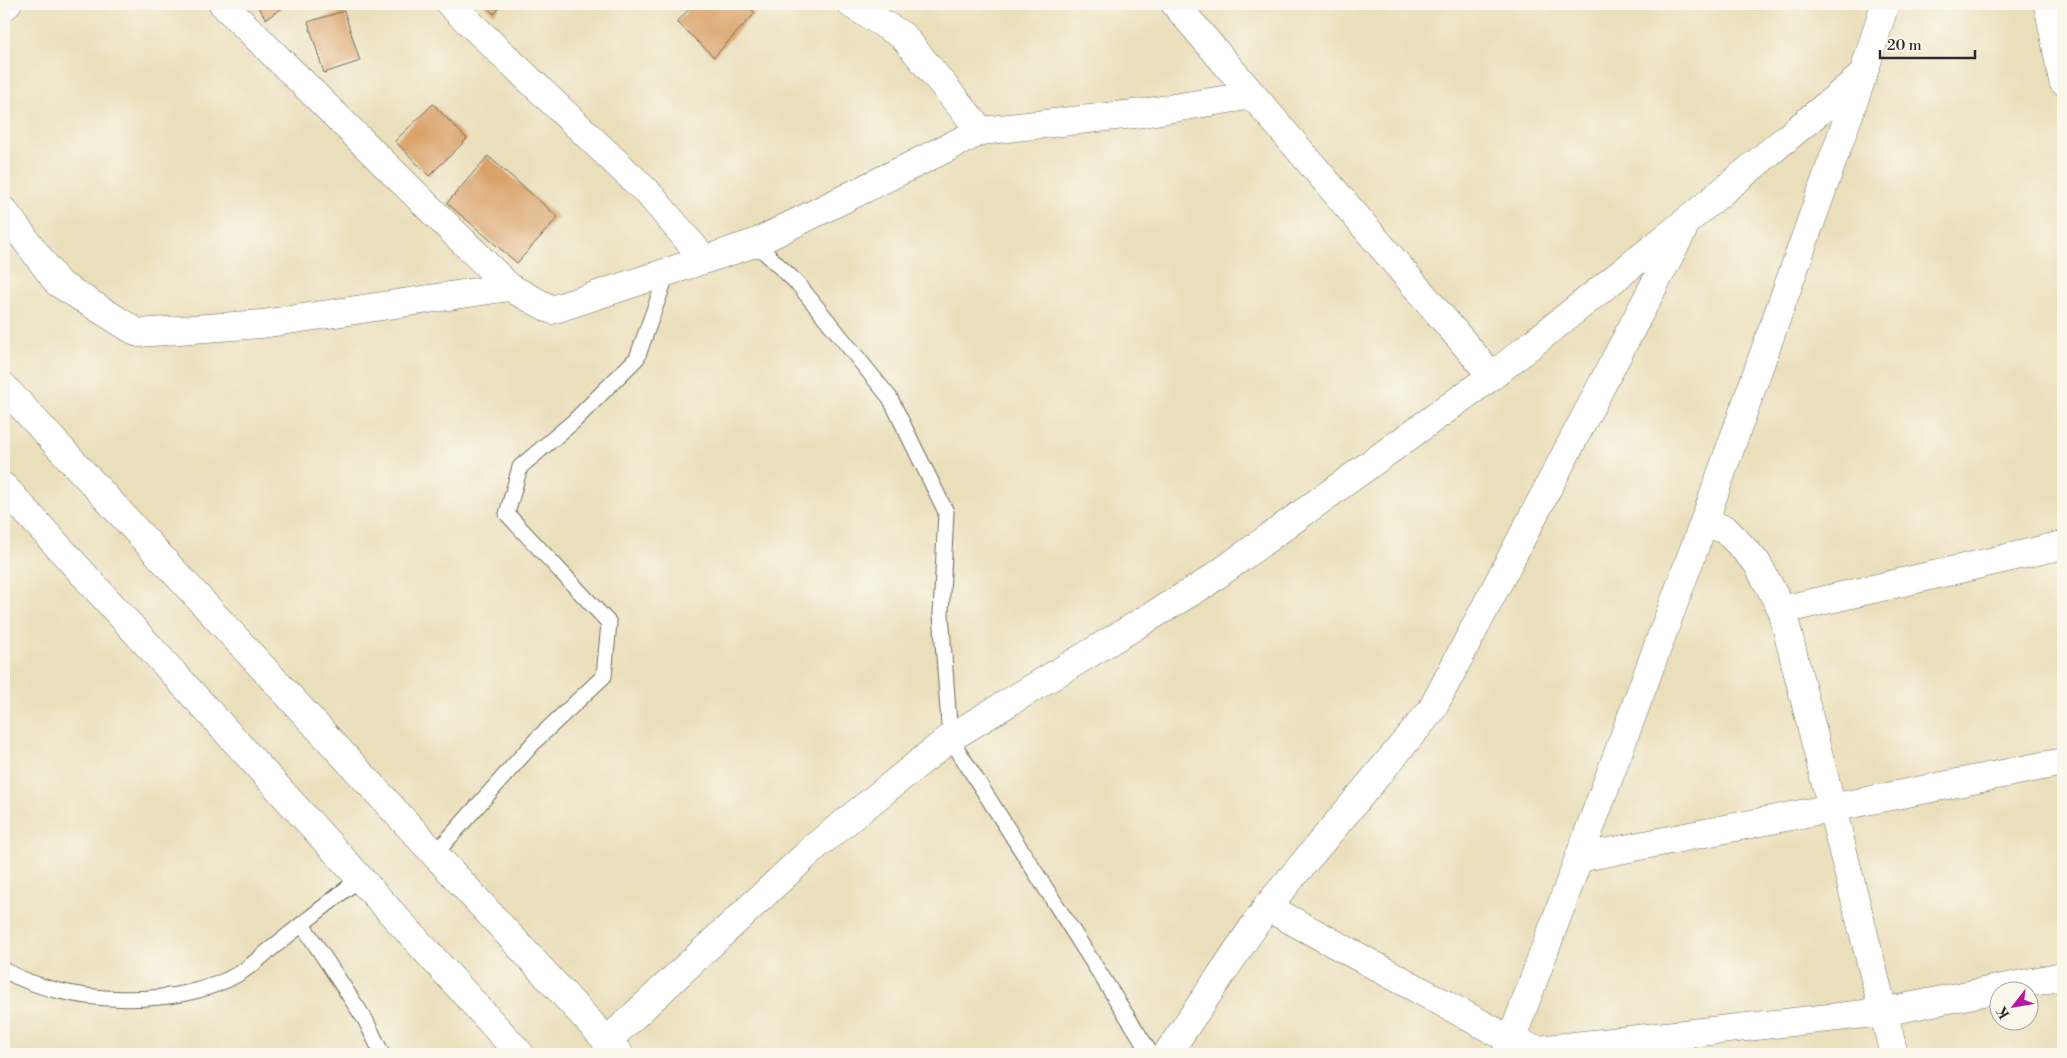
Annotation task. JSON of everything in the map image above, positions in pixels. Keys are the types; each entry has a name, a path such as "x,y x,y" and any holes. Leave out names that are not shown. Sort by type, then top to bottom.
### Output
{"street":[{"path":"4,7 7,4"},
{"path":"223,4 510,287 552,310 755,243 981,131 1144,113 1253,95"},
{"path":"450,4 649,194 704,259"},
{"path":"851,4 903,36 981,131"},
{"path":"1175,4 1492,376"},
{"path":"1508,1047 1704,522 1863,75 1885,4"},
{"path":"2048,4 2063,81"},
{"path":"4,387 612,1048 817,845 950,738 1206,583 1492,376 1688,220 1863,75"},
{"path":"4,211 58,283 138,333 262,324 510,287"},
{"path":"1167,1054 1267,907 1431,711 1688,220"},
{"path":"4,487 520,1054"},
{"path":"1704,522 1726,530 1757,564 1782,610 1894,1054"},
{"path":"1782,610 2063,544"},
{"path":"1578,858 2063,762"},
{"path":"1267,907 1508,1047 1538,1050 1883,1012 2063,976"}],"lane":[{"path":"755,243 798,284 890,398 946,512 941,614 950,738 1151,1054"},
{"path":"434,855 538,739 604,676 609,623 507,514 520,467 573,422 636,358 668,271"},
{"path":"4,970 38,985 69,994 101,998 133,999 190,992 238,974 360,878"},
{"path":"302,924 366,1021 382,1054"}],"building":[{"path":"256,4 288,4 266,19"},
{"path":"483,4 503,4 494,14"},
{"path":"694,4 745,4 755,13 714,57 677,22"},
{"path":"344,11 360,61 324,73 308,22"},
{"path":"433,104 467,139 429,176 395,141"},
{"path":"488,156 558,217 517,263 447,203"}]}
